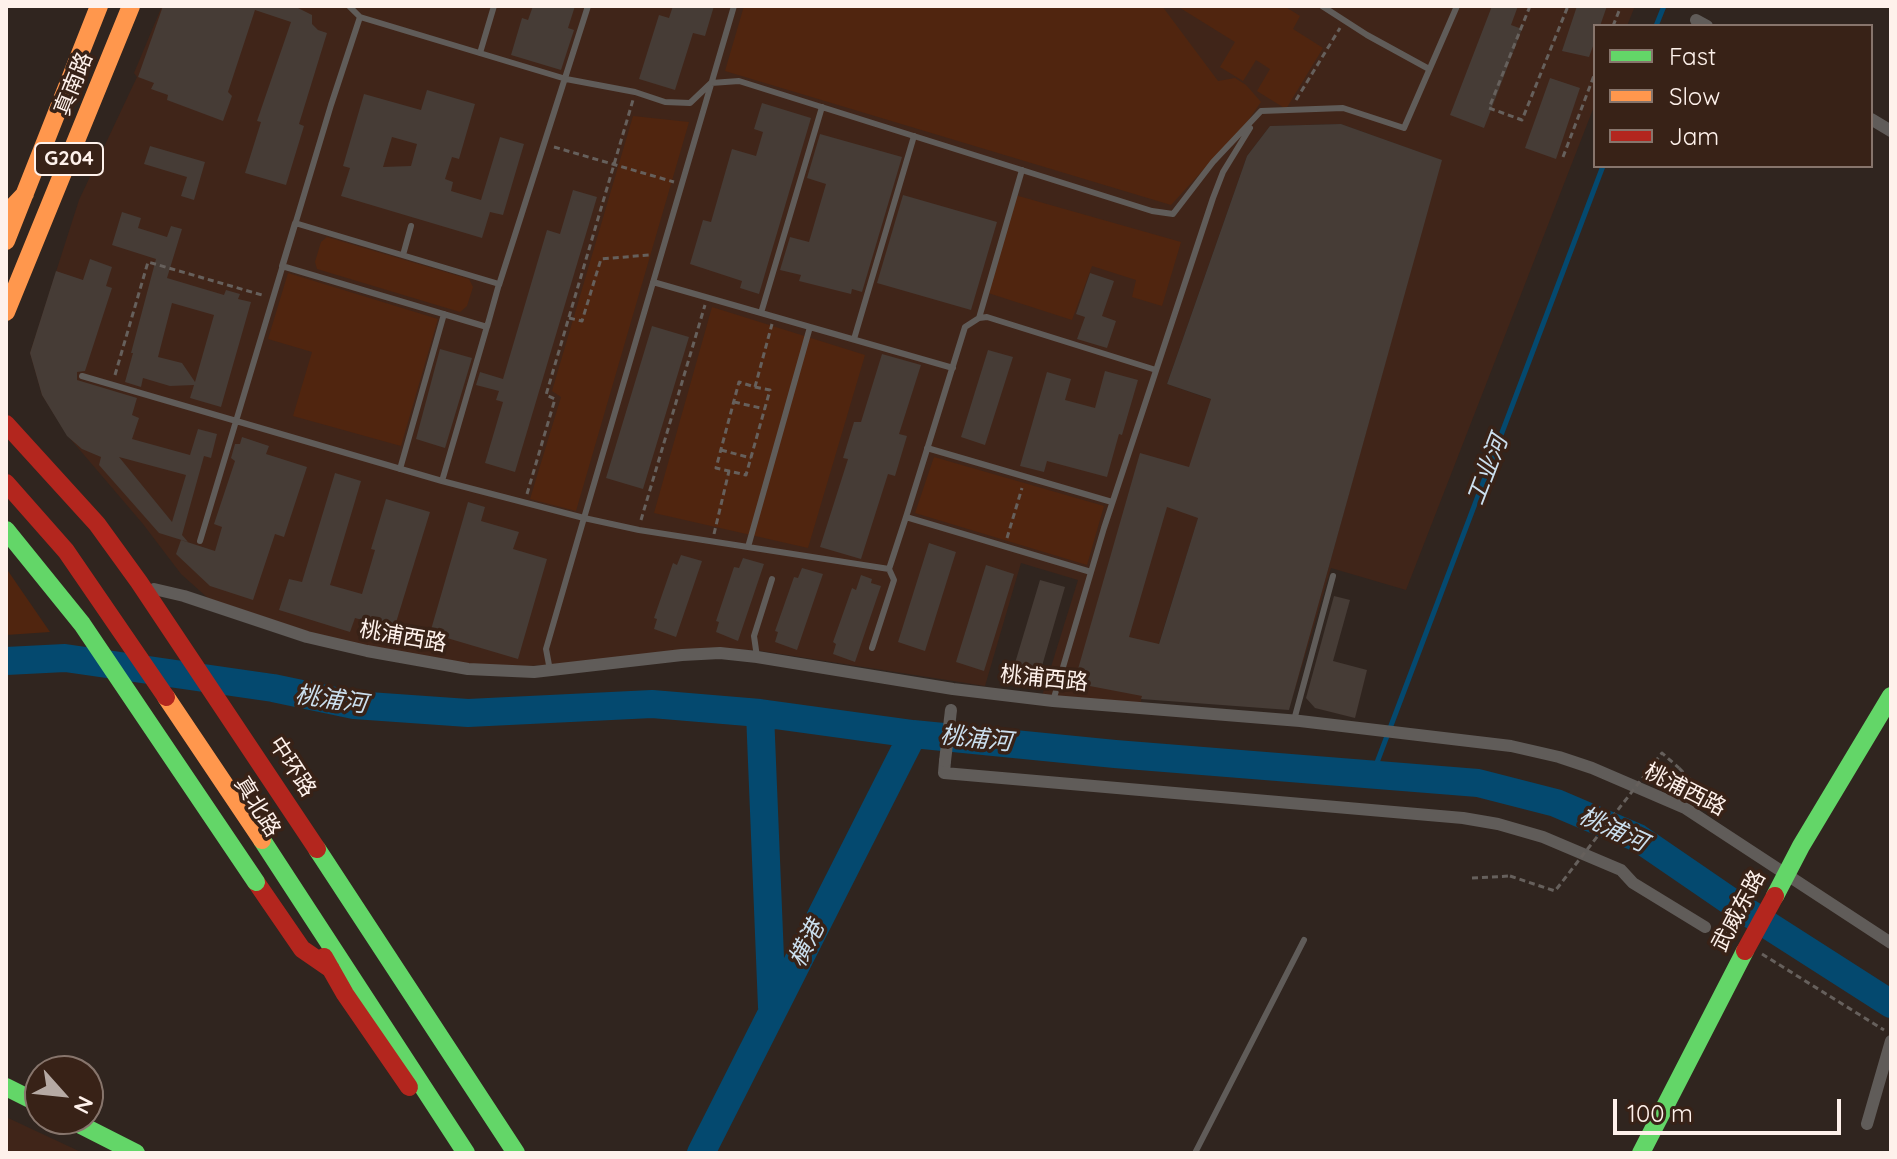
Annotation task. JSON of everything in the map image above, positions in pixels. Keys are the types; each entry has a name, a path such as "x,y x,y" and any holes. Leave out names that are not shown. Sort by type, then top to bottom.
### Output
{"main road":[{"name":"真南路","path":"6,241 99,6"},
{"name":"真南路","path":"6,312 131,6"},
{"path":"6,214 25,194"},
{"path":"6,412 104,520 176,623"},
{"name":"中环路","path":"6,424 97,524 155,604 516,1153"},
{"path":"6,483 66,551 105,606 466,1153"},
{"name":"真北路","path":"6,496 59,557 99,610 179,729 345,994 455,1153"},
{"path":"6,530 82,624 302,949 331,969"},
{"name":"武威东路","path":"1641,1153 1745,946 1891,696"},
{"name":"真北路","path":"278,775 525,1153"},
{"path":"6,1087 24,1096"},
{"path":"101,1135 136,1153"}],"street":[{"path":"1873,120 1891,131"},
{"name":"桃浦西路","path":"154,589 337,644 468,669 534,672 720,653 1053,701 1294,720 1511,746 1592,768 1685,808 1891,943"},
{"path":"953,689 944,773 1463,818 1498,824 1543,837 1621,870 1633,883 1705,927"},
{"path":"1867,1124 1891,1040"}],"lane":[{"path":"349,6 360,17 566,79 635,92 665,102 690,103 711,83 739,81 1152,211 1173,214 1213,162 1261,111 1343,108 1404,128 1457,6"},
{"path":"480,53 494,6"},
{"path":"442,481 499,284 588,6"},
{"path":"549,665 546,649 734,6"},
{"path":"1322,6 1429,69"},
{"path":"200,541 360,17"},
{"path":"761,313 822,107"},
{"path":"1053,701 1112,502 1223,172 1261,111"},
{"path":"854,339 914,136"},
{"path":"979,318 1022,170"},
{"path":"295,223 499,284"},
{"path":"403,255 411,226"},
{"path":"282,266 487,327"},
{"path":"653,282 953,368"},
{"path":"400,469 444,314"},
{"path":"872,648 894,580 889,569 965,327 979,318 987,317 1156,370"},
{"path":"748,547 810,327"},
{"path":"82,376 442,481 584,518 639,530 889,569"},
{"path":"927,448 1112,502"},
{"path":"906,517 1091,572"},
{"path":"1294,720 1333,576"},
{"path":"757,657 754,636 772,579"},
{"path":"1195,1153 1304,940"}],"path":[{"path":"1530,6 1489,108 1522,120 1568,6"},
{"path":"1290,111 1345,21"},
{"path":"1563,157 1593,78"},
{"path":"524,503 555,399 546,395 635,92"},
{"path":"544,144 681,184"},
{"path":"569,318 582,321 601,259 661,254"},
{"path":"112,385 148,262 273,298"},
{"path":"639,530 707,298"},
{"path":"755,387 774,317"},
{"path":"739,382 755,387 770,390 746,475 716,468 739,382"},
{"path":"734,402 765,409"},
{"path":"721,450 751,458"},
{"path":"712,541 729,471"},
{"path":"1004,546 1026,477"},
{"path":"1472,878 1510,876 1555,891 1662,753 1705,795"},
{"path":"1705,927 1710,924 1885,1030 1891,1040"}],"shaded area":[{"path":"162,6 1635,6 1628,24 1593,24 1593,109 1406,590 1331,568 1289,710 1441,160 1341,124 1270,126 1247,156 1167,384 1233,407 1140,704 1042,696 1078,580 1021,563 985,686 755,650 706,649 549,665 486,668 389,654 301,631 210,600 181,574 67,435 42,395 30,353 79,200 137,77 134,73"},
{"path":"744,6 1162,6 1218,81 1235,78 1261,102 1247,122 1171,205 725,71"},
{"path":"1177,6 1284,6 1300,16 1293,29 1323,48 1286,109 1257,91 1270,69 1256,60 1243,81 1220,67 1235,42"},
{"path":"633,116 689,122 576,511 530,499 561,397 552,391"},
{"path":"1015,195 1181,242 1162,306 1132,297 1136,280 1092,266 1072,320 985,292"},
{"path":"327,237 469,279 473,287 467,306 460,312 317,269 315,262 321,242"},
{"path":"288,273 438,319 401,446 293,416 312,352 268,339"},
{"path":"712,307 865,355 808,548 654,513"},
{"path":"934,457 1104,506 1087,565 915,513"},
{"path":"6,568 50,632 6,635"},
{"path":"6,1117 24,1125 24,1135 44,1135 83,1153 6,1153"}],"building":[{"path":"163,6 294,6 312,15 312,24 327,33 299,124 304,126 286,185 245,173 261,122 257,121 291,22 255,10 228,92 232,96 223,121 167,100 168,95 151,89 154,83 138,77"},
{"path":"533,6 575,6 568,28 574,30 561,70 511,55 522,18 528,20"},
{"path":"673,6 714,6 705,36 693,33 675,90 639,79 659,15 669,18"},
{"path":"1492,6 1518,6 1511,25 1522,29 1484,128 1450,115"},
{"path":"1577,6 1607,6 1601,24 1593,24 1593,46 1589,57 1562,51"},
{"path":"1550,78 1580,88 1556,159 1525,148"},
{"path":"427,90 475,104 459,159 452,157 445,179 453,182 451,191 481,200 500,137 524,144 503,215 490,212 482,238 341,196 350,168 343,166 364,94 421,110","holes":["392,137 417,144 411,166 383,167"]},
{"path":"762,103 811,118 759,294 740,288 742,281 690,264 703,220 711,222 732,149 756,156 763,132 754,129"},
{"path":"1341,124 1442,160 1289,710 1141,699 1142,696 1074,683 1140,453 1189,467 1211,399 1167,384 1247,156 1270,126","holes":["1167,507 1198,518 1159,644 1129,637"]},
{"path":"820,134 902,157 862,292 852,289 851,294 799,281 801,275 780,270 790,237 809,242 826,184 807,178"},
{"path":"150,146 205,162 194,200 181,196 187,177 144,164"},
{"path":"573,190 597,197 515,472 485,463 503,402 496,400 499,391 476,385 480,372 503,379 547,230 560,234"},
{"path":"903,195 997,222 971,310 877,283"},
{"path":"122,212 141,218 138,228 167,237 171,226 182,229 167,278 224,295 226,290 240,294 238,299 251,302 221,407 190,398 194,385 170,386 143,378 141,387 125,382 156,259 112,245","holes":["172,303 214,315 195,382 182,363 158,357"]},
{"path":"90,259 112,267 106,286 112,288 85,371 77,372 77,380 137,398 132,415 139,418 132,439 190,455 198,429 217,434 211,458 204,456 182,535 188,542 159,533 99,465 101,457 82,449 67,436 42,395 30,353 56,271 83,280","holes":["119,457 186,475 172,522"]},
{"path":"1090,273 1114,281 1102,316 1116,321 1107,348 1077,339 1085,317 1076,314"},
{"path":"652,326 689,337 643,489 606,478"},
{"path":"440,349 472,358 445,448 416,439"},
{"path":"988,350 1013,357 985,445 961,437"},
{"path":"882,354 921,365 899,434 907,436 895,476 888,474 861,559 820,547 848,459 843,458 854,422 861,422"},
{"path":"1105,371 1138,380 1107,477 1047,461 1044,472 1020,466 1047,372 1071,379 1065,400 1095,408"},
{"path":"242,437 269,446 266,454 307,467 284,537 275,534 253,600 210,586 176,554 181,540 215,551 222,527 214,524 235,461 231,458 235,444 240,444"},
{"path":"335,473 361,481 330,585 362,594 386,499 430,512 394,629 355,618 350,632 279,610 289,579 302,582"},
{"path":"468,502 485,507 481,521 519,532 513,549 547,559 518,659 430,633"},
{"path":"929,543 956,552 925,651 898,642"},
{"path":"681,555 702,561 676,637 654,629 657,619 654,618 673,563 677,565"},
{"path":"743,558 764,564 738,641 716,632 719,622 716,621 734,567 739,568"},
{"path":"986,565 1014,574 984,671 956,662"},
{"path":"802,568 823,574 797,650 775,642 778,632 775,631 794,577 798,578"},
{"path":"861,575 881,586 855,662 833,654 836,644 833,642 852,588 856,590"},
{"path":"1040,580 1065,587 1035,690 1009,683"},
{"path":"1334,596 1350,600 1333,661 1367,670 1355,718 1315,708 1306,698"}],"waterway":[{"name":"工业河","path":"1657,24 1664,6"},
{"name":"工业河","path":"1373,773 1602,168"},
{"name":"桃浦河","path":"6,661 65,658 273,688 354,705 468,713 652,704 760,713 913,734 1115,754 1478,783 1556,803 1638,838 1891,1004"},
{"path":"760,713 772,1007"},
{"name":"横港","path":"701,1153 913,734"}],"traffic: fast":[{"path":"6,530 82,624 256,882"},
{"path":"1775,896 1801,846 1891,696"},
{"path":"262,840 466,1153"},
{"path":"317,849 516,1153"},
{"path":"1641,1153 1745,951"},
{"path":"6,1087 24,1096"},
{"path":"101,1135 136,1153"}],"traffic: slow":[{"path":"6,241 99,6"},
{"path":"6,312 131,6"},
{"path":"6,214 25,194"},
{"path":"166,697 262,840"}],"traffic: jam":[{"path":"6,424 97,524 317,849"},
{"path":"6,483 66,551 166,697"},
{"path":"256,882 302,949 331,969"},
{"path":"1745,951 1775,896"},
{"path":"324,957 345,994 409,1087"}]}
